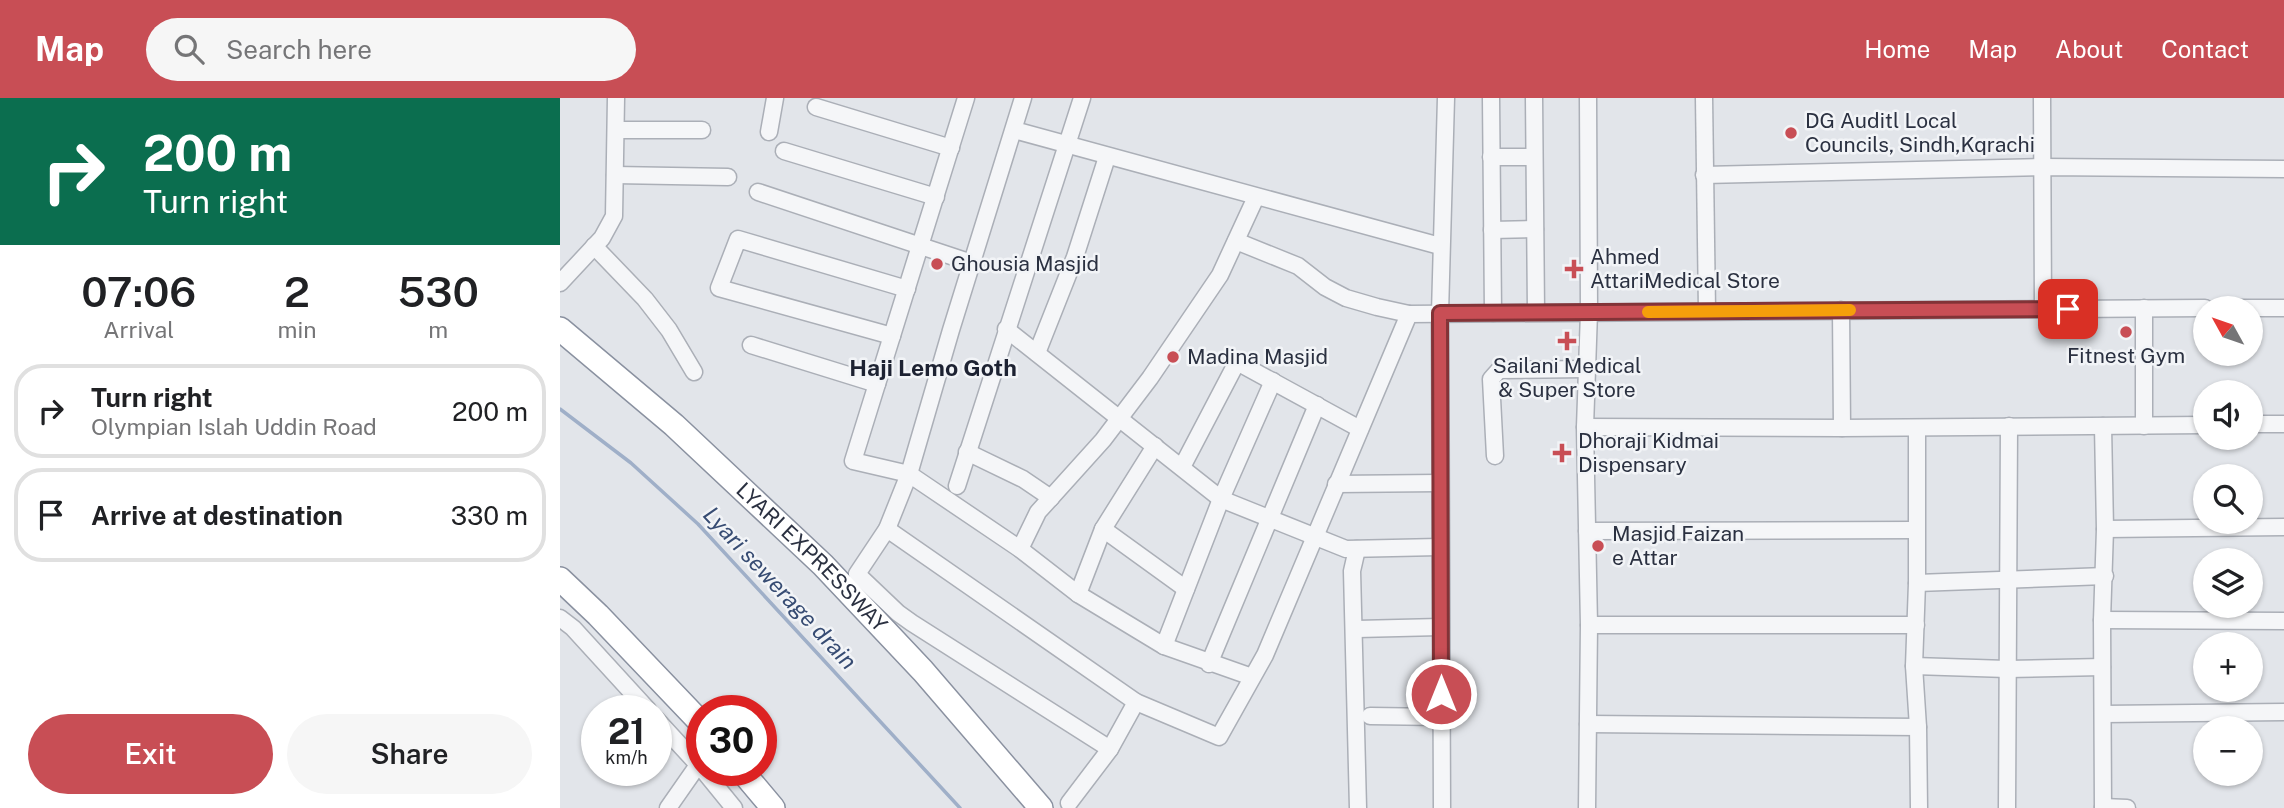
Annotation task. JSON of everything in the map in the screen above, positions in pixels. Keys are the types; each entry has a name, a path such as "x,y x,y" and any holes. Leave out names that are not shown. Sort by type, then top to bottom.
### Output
{"highway":[{"name":"LYARI EXPRESSWAY","path":"560,329 674,425 822,565 923,671 1041,808"},
{"path":"560,579 686,707"},
{"path":"754,786 773,808"}],"street":[{"path":"560,283 610,228 614,216 616,98"},
{"path":"769,132 775,98"},
{"path":"1023,98 909,474 887,529 857,574 912,623 1110,749"},
{"path":"957,486 1082,98"},
{"path":"1441,808 1440,246 1446,98"},
{"path":"1491,98 1493,313"},
{"path":"1534,98 1536,313"},
{"path":"1587,808 1588,98"},
{"path":"1704,98 1707,311"},
{"path":"2042,98 2042,309"},
{"path":"963,99 951,148 853,461 909,474 1020,549 1078,593 1164,646 1252,677"},
{"path":"816,107 951,148"},
{"path":"616,130 702,130"},
{"path":"1014,130 1440,246"},
{"path":"784,151 936,197"},
{"path":"1038,353 1075,257 1107,157"},
{"path":"1491,157 1534,157"},
{"path":"1704,175 2043,167 2284,169"},
{"path":"615,175 728,177"},
{"path":"758,192 972,263"},
{"path":"1020,549 1038,512 1120,418 1220,275 1256,197"},
{"path":"1492,230 1535,229"},
{"path":"892,336 719,288 738,239 907,289"},
{"path":"1236,241 1298,266 1325,287 1346,298 1409,313 2193,308"},
{"path":"594,246 653,309 694,372"},
{"path":"2144,308 2144,426"},
{"path":"2263,308 2284,308"},
{"path":"1841,310 1842,428"},
{"path":"887,529 1136,702 1219,737 1265,655 1409,313"},
{"path":"1006,328 1220,499 1346,549 1440,547"},
{"path":"751,345 877,384"},
{"path":"1182,467 1237,362 1360,429"},
{"path":"1495,456 1491,379 1499,370 1586,369"},
{"path":"1164,646 1220,499 1273,382"},
{"path":"1209,664 1317,405"},
{"path":"2263,424 2284,424"},
{"path":"1586,427 2193,425"},
{"path":"2007,808 2010,426"},
{"path":"2104,426 2103,808 2127,808"},
{"path":"1917,428 1914,666 1919,808"},
{"path":"1078,593 1103,529 1155,446"},
{"path":"967,453 1023,479 1051,498"},
{"path":"1336,484 1439,482"},
{"path":"2105,529 2284,527"},
{"path":"1103,529 1185,589"},
{"path":"1587,531 1916,530"},
{"path":"1357,549 1352,571 1358,808"},
{"path":"1917,583 2105,576"},
{"path":"560,618 573,628 635,695"},
{"path":"2102,620 2284,621"},
{"path":"1589,625 1916,625"},
{"path":"1357,629 1440,627"},
{"path":"1914,666 2007,669 2102,667"},
{"path":"1069,803 1110,749 1136,702"},
{"path":"2104,714 2284,712"},
{"path":"1370,716 1441,717"},
{"path":"1588,724 1918,727"},
{"path":"672,736 686,752"},
{"path":"668,808 686,786"},
{"path":"716,786 734,808"}],"waterway":[{"name":"Lyari sewerage drain","path":"560,409 631,463 698,524 960,808"}],"slow traffic":[{"path":"1648,312 1850,310"}],"place":[{"name":"DG Auditl Local Councils, Sindh,Kqrachi","path":"1791,133"},
{"name":"Ghousia Masjid","path":"937,264"},
{"name":"Ahmed AttariMedical Store","path":"1574,269"},
{"name":"Fitnest Gym","path":"2126,332"},
{"name":"Sailani Medical & Super Store","path":"1567,341"},
{"name":"Madina Masjid","path":"1173,357"},
{"name":"Dhoraji Kidmai Dispensary","path":"1562,453"},
{"name":"Masjid Faizan e Attar","path":"1598,546"}],"district":[{"name":"Haji Lemo Goth","path":"933,368"}],"route":[{"path":"1441,694 1440,313 2068,309"}]}
